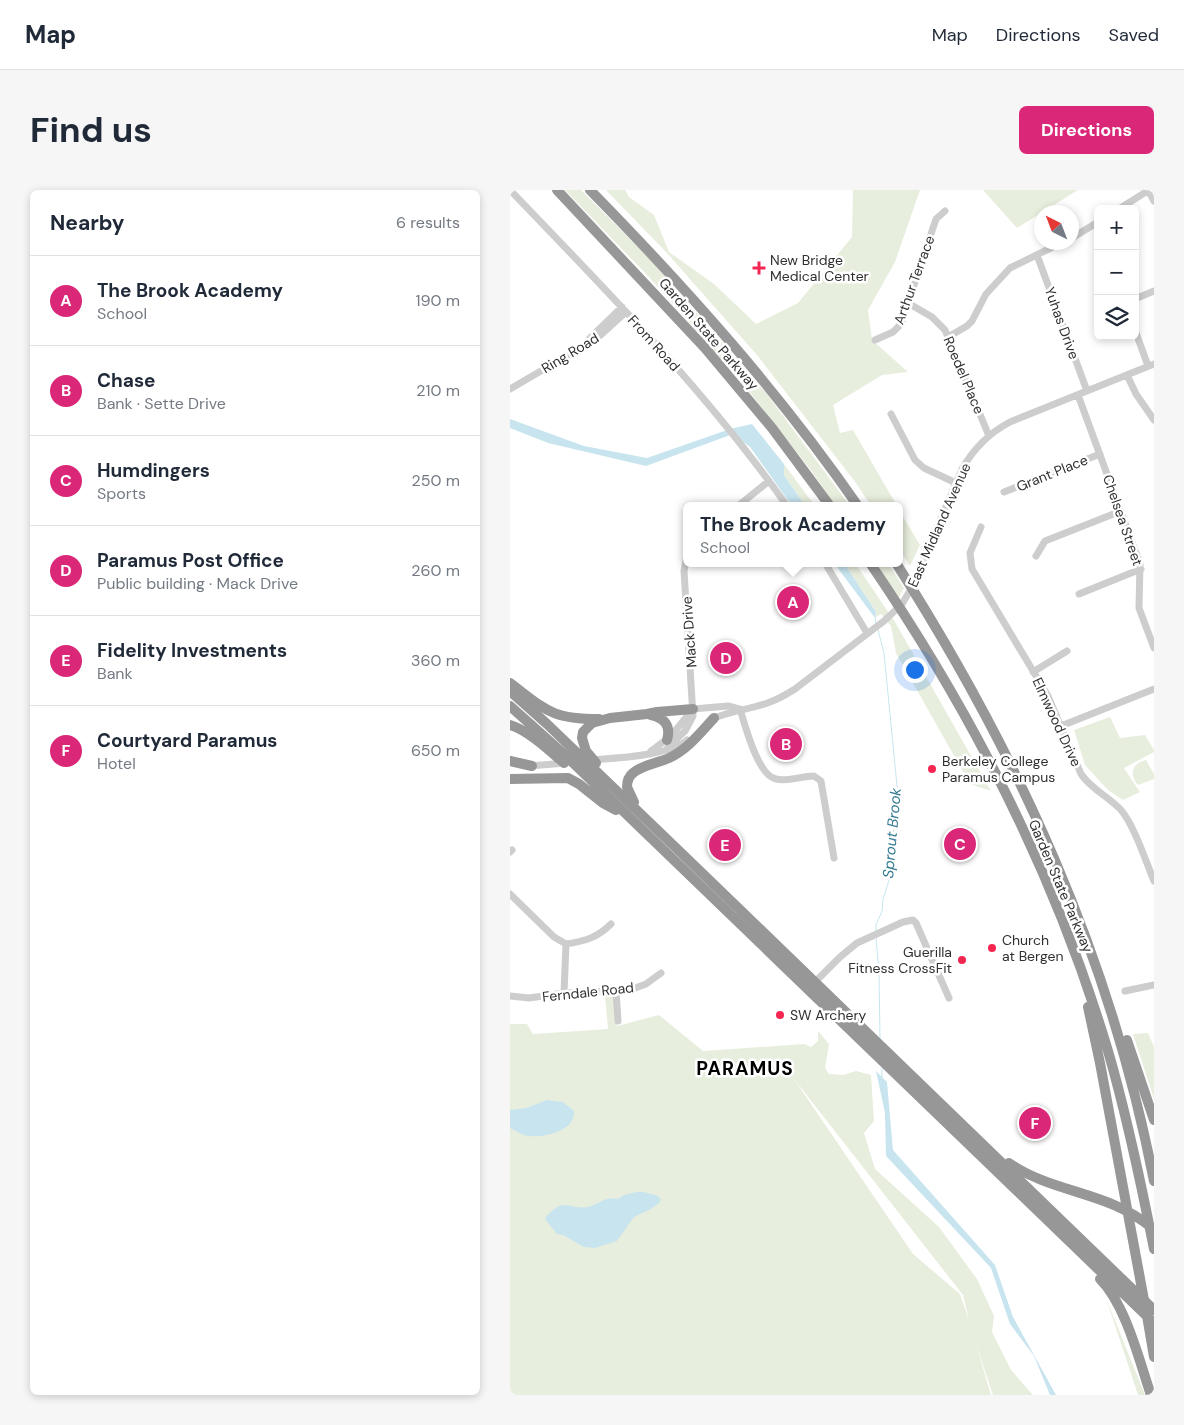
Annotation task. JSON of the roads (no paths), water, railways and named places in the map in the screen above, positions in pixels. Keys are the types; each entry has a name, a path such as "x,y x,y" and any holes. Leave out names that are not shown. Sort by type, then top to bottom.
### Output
{"highway":[{"name":"Garden State Parkway","path":"590,190 671,273 740,352 790,414 855,502"},
{"name":"Garden State Parkway","path":"558,191 705,348 772,428 827,502"},
{"name":"Garden State Parkway","path":"873,567 962,713 1007,798 1051,894 1074,950 1115,1074 1153,1241"},
{"name":"Garden State Parkway","path":"899,567 988,719 1024,790 1073,901 1100,975 1130,1075 1154,1181"},
{"path":"510,683 545,710 571,718 610,718 693,709"},
{"path":"510,691 623,796 815,982 878,1047 884,1062 1154,1323"},
{"path":"510,706 979,1140 1154,1310"},
{"path":"647,714 659,717 665,722 669,731 665,745"},
{"path":"610,718 586,726 582,738 586,751 623,796"},
{"path":"646,819 628,791 627,783 630,775 636,770 679,753 714,718"},
{"path":"510,725 537,741 569,768 586,776"},
{"path":"510,761 532,766"},
{"path":"510,779 568,778 579,784 603,803 628,816"},
{"path":"1074,950 1095,1041 1154,1357"},
{"path":"1100,975 1120,1018 1154,1120"},
{"path":"979,1140 1024,1172 1039,1179 1117,1205 1136,1216 1153,1241"},
{"path":"1034,1207 1112,1295 1124,1321 1151,1395"}],"street":[{"name":"From Road","path":"510,190 673,363 784,502"},
{"path":"1125,205 1149,190 1154,201"},
{"name":"Arthur Terrace","path":"875,340 893,332 900,325 936,219 945,210"},
{"path":"1079,234 1094,225"},
{"path":"948,337 967,326 986,294 1005,272 1015,265 1047,250"},
{"name":"Yuhas Drive","path":"1037,255 1087,391"},
{"path":"1139,298 1154,291"},
{"name":"Roedel Place","path":"908,303 936,320 948,337 989,436"},
{"name":"Ring Road","path":"510,389 575,351 597,333 604,323 624,309"},
{"path":"1139,339 1151,365"},
{"name":"East Midland Avenue","path":"510,765 558,764 648,753 665,745 682,744 702,725 714,718 740,709 760,706 781,698 884,621 906,600 967,460 989,436 1010,422 1151,365"},
{"path":"1127,375 1136,394 1154,420"},
{"name":"Chelsea Street","path":"1078,395 1141,569 1139,608 1154,648"},
{"path":"891,414 915,460 924,468 956,483"},
{"name":"Grant Place","path":"1004,492 1100,454"},
{"path":"743,502 769,481"},
{"path":"1036,556 1045,541 1121,511"},
{"name":"Elmwood Drive","path":"981,526 970,553 972,569 1048,696 1084,779 1117,805 1126,817 1154,881"},
{"name":"Mack Drive","path":"685,567 693,709"},
{"path":"828,567 870,631"},
{"path":"1079,594 1141,569"},
{"path":"1034,672 1068,651"},
{"path":"1061,726 1154,689"},
{"name":"East Midland Avenue","path":"665,745 693,709 728,706 740,709"},
{"path":"740,709 748,735 768,775 780,780 814,776 821,781 834,858"},
{"path":"510,894 554,937 566,944 592,939 604,932 611,924"},
{"path":"815,982 851,947 879,932 909,920 916,923 949,998"},
{"path":"564,993 566,944"},
{"name":"Ferndale Road","path":"510,996 529,998 564,993 616,991 638,988 661,973"},
{"path":"1125,991 1154,985"},
{"path":"616,991 618,1020"}],"water":[{"path":"510,419 584,446 647,458 730,429 752,424 784,464 784,475 802,502 789,502 750,447 733,434 646,466 548,443 510,428"},
{"path":"837,567 847,567 876,612 875,618"},
{"path":"876,1071 887,1082 893,1150 995,1265 1013,1317 1056,1395 1050,1395 1034,1356 1010,1324 991,1268 886,1156 885,1113"},
{"path":"547,1100 563,1102 574,1111 570,1124 558,1132 542,1136 524,1135 510,1128 510,1110 526,1108"},
{"path":"636,1192 658,1196 661,1200 651,1209 634,1217 617,1241 595,1248 584,1247 563,1235 557,1234 545,1219 559,1206 588,1207 606,1199 618,1199 624,1195"}],"waterway":[{"name":"Sprout Brook","path":"875,618 876,624"},
{"name":"Sprout Brook","path":"876,932 876,925 882,911 883,899 891,874 890,857 898,796 884,653 878,630"},
{"name":"Sprout Brook","path":"876,938 879,972 880,1039"},
{"name":"Sprout Brook","path":"882,1068 882,1077"}],"place":[{"name":"New Bridge Medical Center","path":"759,268"},
{"name":"The Brook Academy","path":"793,602"},
{"name":"Paramus Post Office","path":"726,658"},
{"name":"Chase","path":"786,744"},
{"name":"Berkeley College Paramus Campus","path":"932,769"},
{"name":"Humdingers","path":"960,844"},
{"name":"Fidelity Investments","path":"725,845"},
{"name":"Church at Bergen","path":"992,948"},
{"name":"Guerilla Fitness CrossFit","path":"962,960"},
{"name":"SW Archery","path":"780,1015"},
{"name":"Courtyard Paramus","path":"1035,1123"}],"district":[{"name":"PARAMUS","path":"745,1068"}]}
